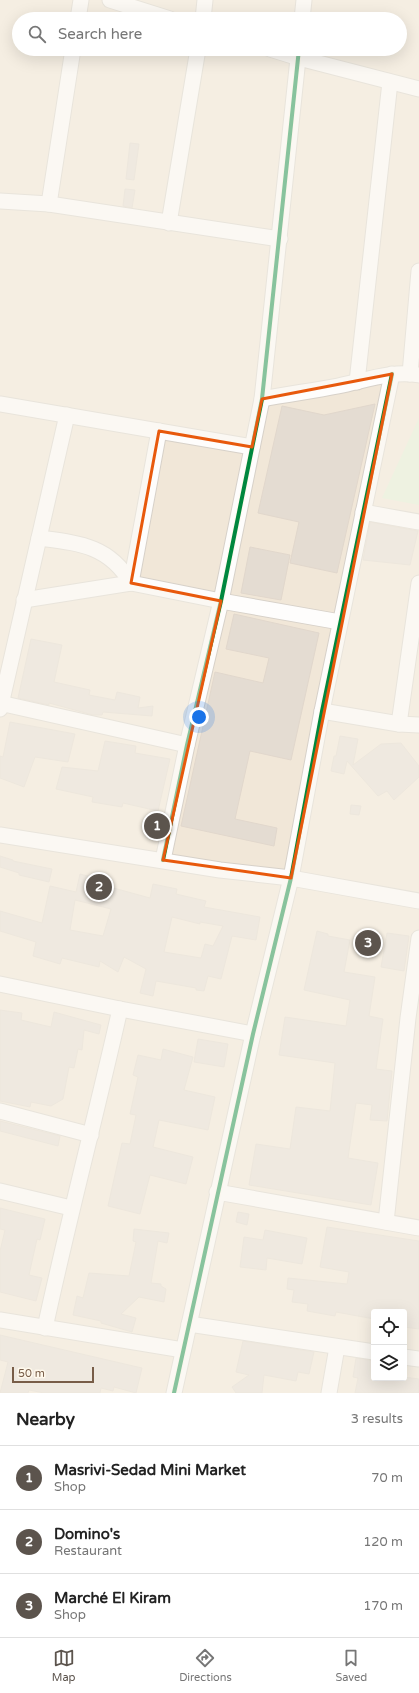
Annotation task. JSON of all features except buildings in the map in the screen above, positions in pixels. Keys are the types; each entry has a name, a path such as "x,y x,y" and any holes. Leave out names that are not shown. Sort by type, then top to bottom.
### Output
{"street":[{"path":"79,12 81,0"},
{"path":"110,0 148,12"},
{"path":"204,12 205,0"},
{"path":"303,12 304,0"},
{"path":"49,204 72,56"},
{"path":"169,223 197,56"},
{"path":"163,860 187,745 221,601 262,399 299,56"},
{"path":"306,56 390,82 419,89"},
{"path":"357,382 390,82"},
{"path":"0,201 49,204 280,239"},
{"path":"262,399 357,382 392,374 415,375 419,271"},
{"path":"174,1393 217,1192 290,878 340,622 392,374"},
{"path":"0,404 252,447"},
{"path":"68,415 0,705 187,745"},
{"path":"131,583 159,431"},
{"path":"364,512 419,522"},
{"path":"39,538 71,542 92,548 108,556 118,564 131,583"},
{"path":"24,600 131,583 340,622"},
{"path":"399,724 414,645 419,583"},
{"path":"322,711 399,724 419,725"},
{"path":"0,835 220,870 290,878 419,901"},
{"path":"386,1222 413,1019 419,938"},
{"path":"0,984 120,1009 253,1034"},
{"path":"45,1328 71,1208 91,1135 120,1009"},
{"path":"0,1111 91,1135"},
{"path":"0,1191 71,1208"},
{"path":"217,1192 419,1228"},
{"path":"0,1320 183,1350"},
{"path":"189,1324 371,1352"},
{"path":"329,1393 337,1347"},
{"path":"407,1357 419,1359"}],"highlighted area":[{"path":"392,374 378,443 291,878 163,860 221,601 131,583 159,431 252,447 262,399"}],"shaded area":[{"path":"0,0 419,0 419,1393 0,1393"}],"green space":[{"path":"419,418 419,505 382,498"}],"cycle path":[{"path":"163,860 187,745 221,601 262,399 298,56"},
{"path":"174,1393 253,1034 291,878 322,711 392,374"}],"place":[{"name":"Masrivi-Sedad Mini Market","path":"157,826"},
{"name":"Domino's","path":"99,887"},
{"name":"Marché El Kiram","path":"368,943"}]}
